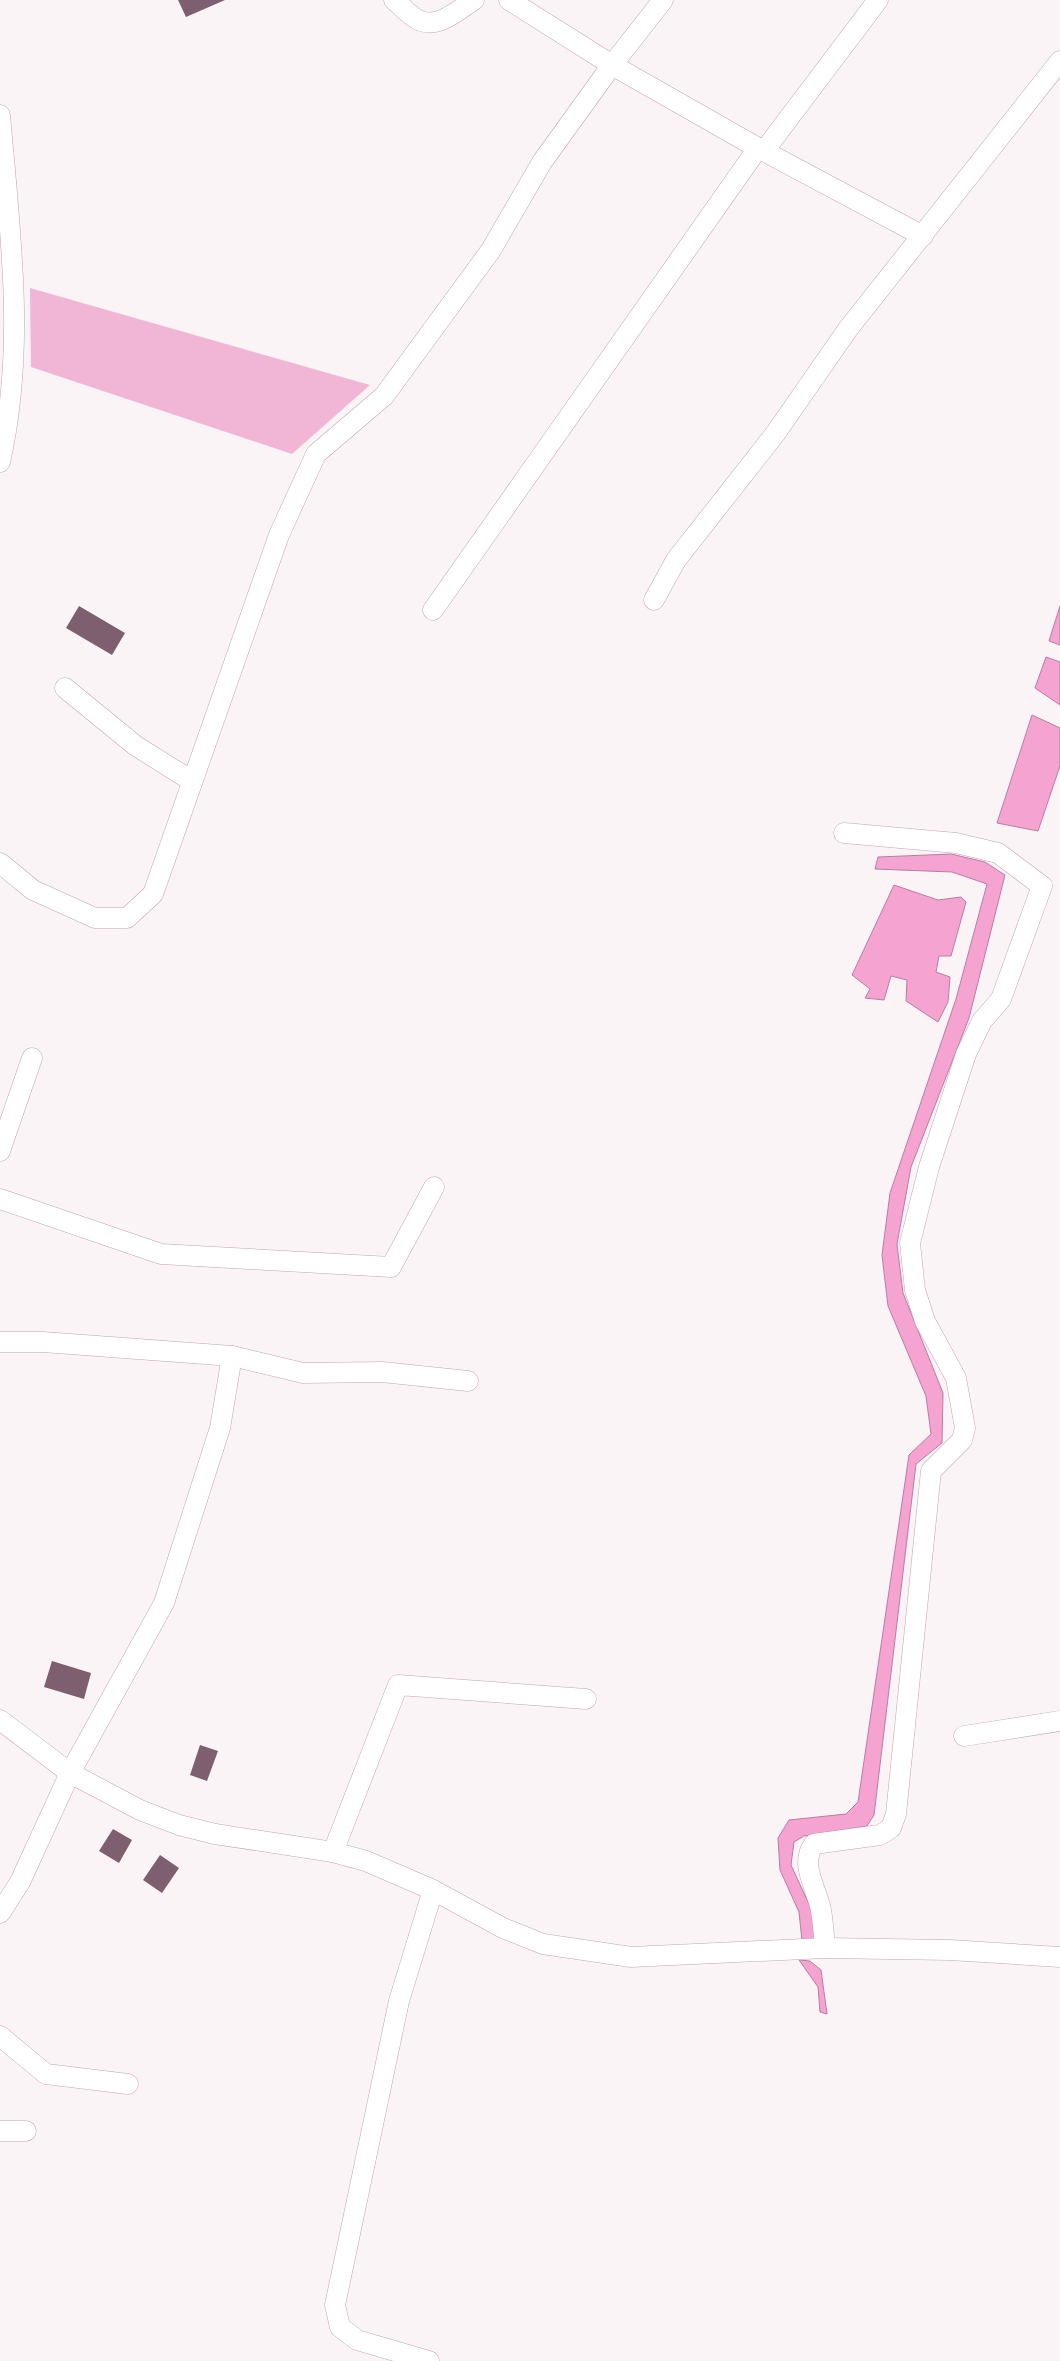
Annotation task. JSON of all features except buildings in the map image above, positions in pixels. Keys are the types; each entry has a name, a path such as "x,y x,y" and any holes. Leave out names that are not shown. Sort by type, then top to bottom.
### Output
{"street":[{"path":"394,0 421,21 429,22 448,17 474,0"},
{"path":"509,0 612,65 761,149 923,236"},
{"path":"0,863 33,890 95,918 127,918 153,894 279,535 316,454 384,396 491,250 542,162 612,65 663,0"},
{"path":"434,610 761,149 878,0"},
{"path":"654,600 676,560 775,434 848,329 1060,61"},
{"path":"0,116 6,259 15,330 14,369 10,409 0,462"},
{"path":"65,688 136,746 192,782"},
{"path":"825,1948 821,1909 808,1866 809,1851 814,1844 880,1835 891,1828 896,1814 931,1471 962,1440 966,1428 956,1378 925,1321 920,1305 916,1290 910,1243 929,1167 966,1054 982,1022 1002,999 1042,886 998,853 956,843 844,833"},
{"path":"0,1151 32,1058"},
{"path":"0,1199 161,1254 391,1267 434,1187"},
{"path":"0,1342 43,1342 232,1356 303,1373 382,1372 468,1381"},
{"path":"0,1913 20,1882 70,1773 164,1603 220,1428 232,1356"},
{"path":"333,1852 398,1685 586,1699"},
{"path":"0,1720 70,1773 140,1810 179,1825 248,1841 280,1843 333,1852 366,1861 433,1890 503,1928 543,1944 632,1957 825,1948 950,1950 1060,1957"},
{"path":"964,1736 1060,1721"},
{"path":"429,2361 357,2340 340,2327 335,2305 399,2001 433,1890"},
{"path":"0,2036 46,2074 128,2084"},
{"path":"0,2131 26,2131"}],"shaded area":[{"path":"30,288 370,385 292,454 31,367"},
{"path":"1060,606 1060,645 1049,641"},
{"path":"1046,657 1060,662 1060,705 1035,688"},
{"path":"1032,715 1060,728 1060,766 1038,831 997,823"},
{"path":"951,854 985,862 1005,875 969,1018 911,1167 897,1244 903,1293 943,1393 942,1443 916,1464 874,1815 867,1826 804,1836 794,1842 791,1865 814,1915 815,1941 802,1941 799,1912 780,1870 778,1838 789,1820 846,1814 858,1802 909,1455 931,1434 926,1396 888,1306 882,1255 890,1193 956,999 987,884 952,872 875,869 878,857"},
{"path":"894,885 938,900 961,897 966,902 951,956 939,956 936,972 950,977 948,1002 938,1022 906,1001 907,980 891,976 884,1000 865,998 870,989 852,975"},
{"path":"799,1960 810,1961 821,1970 827,2014 820,2012 818,1987"}]}
